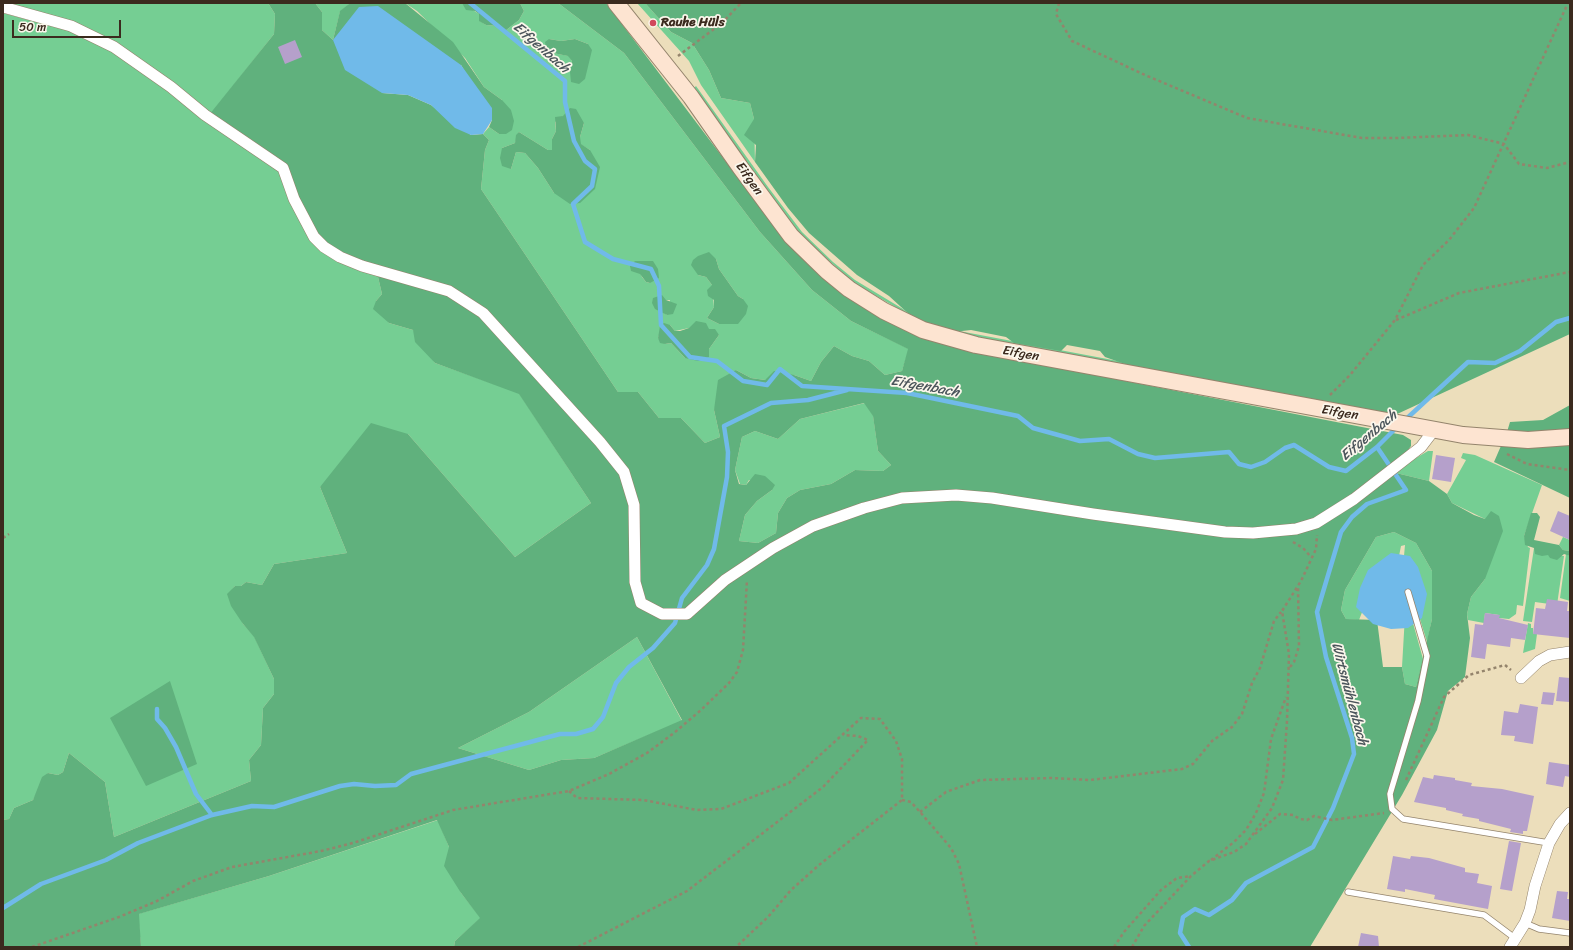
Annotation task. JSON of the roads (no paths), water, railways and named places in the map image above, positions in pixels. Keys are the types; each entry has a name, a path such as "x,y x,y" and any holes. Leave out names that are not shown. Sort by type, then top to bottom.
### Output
{"main road":[{"name":"Eifgen","path":"616,3 691,97 740,168 791,236 838,280 884,311 923,330 976,345 1429,429 1500,439 1546,439 1570,437"}],"street":[{"path":"3,7 71,26 114,47 171,87 205,115 283,168 294,199 314,237 324,247 340,258 362,266 450,291 483,312 600,442 624,472 634,505 635,582 641,603 662,614 687,614 725,580 813,526 882,503 902,498 956,495 992,498 1093,514 1225,532 1283,532 1316,523 1354,499 1421,447 1429,429"},
{"path":"1521,678 1539,661 1550,655 1570,652"},
{"path":"1513,943 1525,923 1549,843 1560,824 1570,813"}],"lane":[{"path":"1408,592 1427,656 1418,701 1390,794 1392,809 1403,818 1549,843"},
{"path":"1348,892 1484,915 1513,943"},
{"path":"1525,923 1539,929 1570,934"}],"water":[{"path":"378,6 461,65 492,108 492,120 483,134 471,135 455,128 431,105 408,95 382,93 345,70 333,40 359,7"},
{"path":"1391,553 1410,556 1418,567 1427,594 1422,618 1408,628 1391,629 1373,624 1356,607 1360,588 1368,570"}],"waterway":[{"name":"Eifgenbach","path":"470,3 565,81 565,102 574,141 585,161 595,169 592,186 573,204 585,242 613,259 651,269 659,286 661,325 690,357 717,361 743,381 767,385 780,369 802,386 907,393 1018,416 1033,428 1080,441 1109,439 1138,454 1155,458 1229,452 1239,464 1251,467 1265,462 1285,448 1294,445 1329,467 1346,471 1377,447 1397,427"},
{"name":"Eifgenbach","path":"1404,421 1468,362 1495,363 1520,351 1556,322 1570,318"},
{"path":"3,908 41,884 106,860 138,843 212,815 252,806 274,807 340,786 354,784 375,786 396,785 411,774 560,734 576,734 593,729 603,717 616,683 629,667 653,648 675,623 682,598 707,565 714,549 727,477 728,452 724,426 771,403 808,400 847,390"},
{"name":"Wirtsmühlenbach","path":"1189,947 1180,933 1183,917 1195,909 1209,915 1232,900 1246,883 1313,847 1333,808 1354,754 1352,738 1326,657 1317,612 1341,532 1352,517 1367,504 1406,490 1377,447"},
{"path":"157,709 157,719 165,728 176,747 196,794 212,815"}],"place":[{"name":"Rauhe Hüls","path":"653,23"}]}
